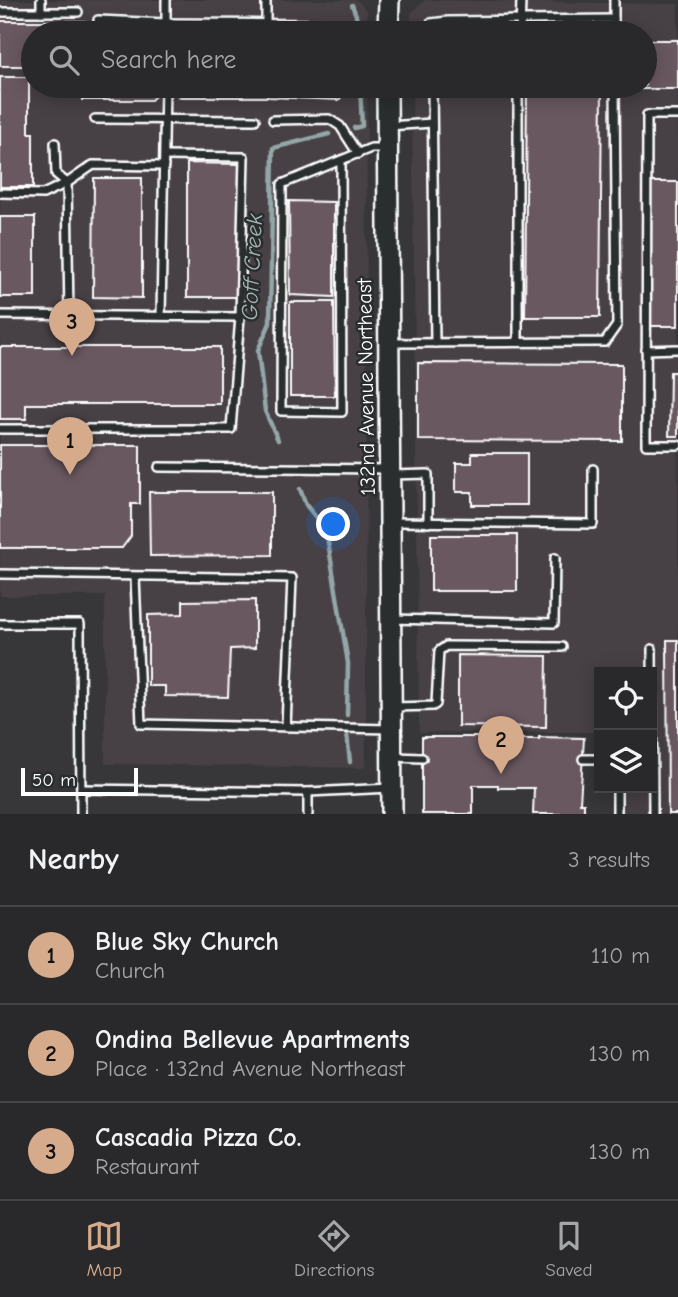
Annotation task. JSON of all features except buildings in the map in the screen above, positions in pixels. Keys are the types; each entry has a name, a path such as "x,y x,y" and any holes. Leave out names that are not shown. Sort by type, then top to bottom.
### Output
{"street":[{"path":"388,21 389,0"},
{"name":"132nd Avenue Northeast","path":"387,98 392,814"}],"lane":[{"path":"41,0 41,12"},
{"path":"166,0 166,21"},
{"path":"266,0 266,21"},
{"path":"521,20 522,0"},
{"path":"448,21 614,19 614,0"},
{"path":"0,12 78,12"},
{"path":"98,20 121,21"},
{"path":"161,316 165,98"},
{"path":"432,98 435,343"},
{"path":"518,98 518,342"},
{"path":"388,343 605,342 617,325 615,98"},
{"path":"678,115 647,115 646,350 646,445 678,445"},
{"path":"95,119 255,120"},
{"path":"273,120 329,119 340,126 358,154"},
{"path":"386,126 432,123"},
{"path":"55,143 56,174 67,183 69,315"},
{"path":"341,160 342,412 281,411 282,184 341,160 358,154 371,148 386,148"},
{"path":"0,429 231,429 240,317 244,157 165,156"},
{"path":"0,194 43,194 67,183 93,165 164,166"},
{"path":"0,315 240,317"},
{"path":"646,350 678,349"},
{"path":"159,467 428,474 428,523"},
{"path":"390,522 593,524 593,469"},
{"path":"391,619 554,623 555,558"},
{"path":"0,574 292,578 286,727"},
{"path":"135,577 141,724 392,729"},
{"path":"0,624 80,624 80,814"},
{"path":"392,707 436,704 439,651 446,646 562,647"},
{"path":"652,649 653,814"},
{"path":"392,757 422,758"},
{"path":"583,759 594,759"},
{"path":"80,789 308,792 392,788"},
{"path":"308,792 308,814"},
{"path":"617,793 617,814"}],"shaded area":[{"path":"0,0 357,0 367,11 367,21 21,21 21,98 367,98 366,768 105,764 105,596 0,596"},
{"path":"425,0 678,4 678,814 621,814 621,793 657,793 657,667 594,667 594,732 419,733 412,98 657,98 657,21 411,21 411,13"}],"waterway":[{"name":"Goff Creek","path":"352,5 356,21"},
{"name":"Goff Creek","path":"354,128 362,126 361,98"},
{"name":"Goff Creek","path":"278,440 265,411 258,350 270,323 273,148 329,134"},
{"name":"Goff Creek","path":"300,489 306,505 326,530 348,663 347,715"},
{"name":"Goff Creek","path":"347,734 350,762"}],"place":[{"name":"Cascadia Pizza Co.","path":"72,356"},
{"name":"Blue Sky Church","path":"70,475"},
{"name":"Ondina Bellevue Apartments","path":"501,774"}]}
